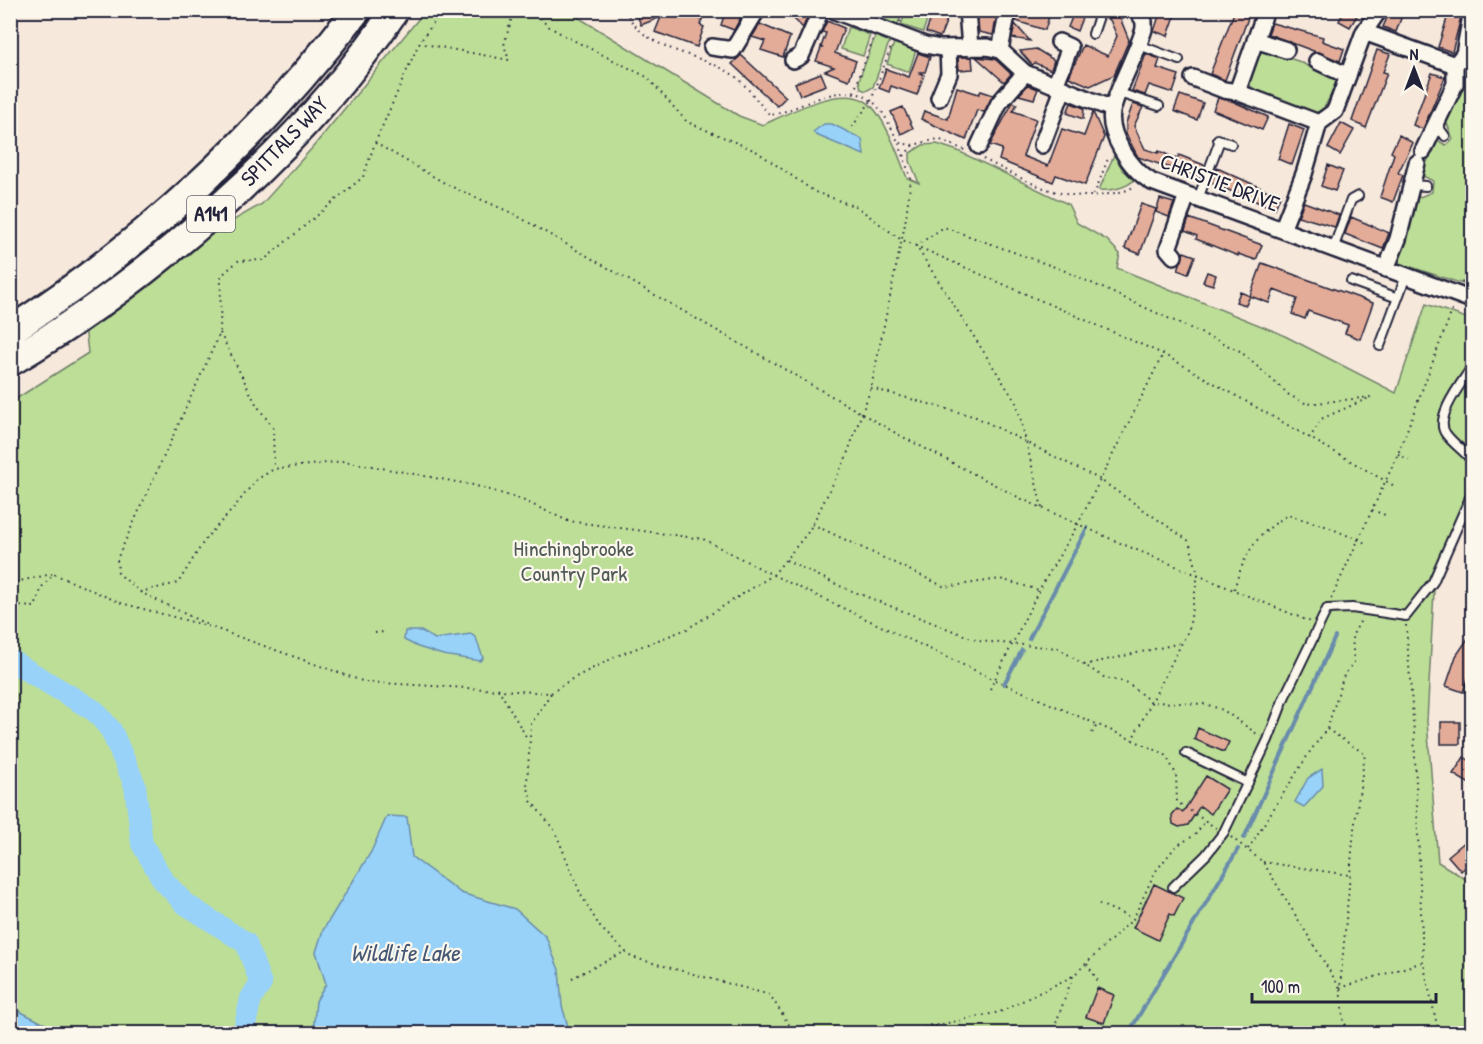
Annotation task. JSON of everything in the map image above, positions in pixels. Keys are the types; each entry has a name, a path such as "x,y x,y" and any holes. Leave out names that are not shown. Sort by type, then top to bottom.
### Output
{"highway":[{"name":"SPITTALS WAY","path":"10,331 102,268 197,189 274,111 357,10"},
{"name":"SPITTALS WAY","path":"10,362 117,291 216,209 286,141 342,81 395,10"}],"street":[{"path":"712,47 733,50 757,10"},
{"path":"793,60 801,56 821,10"},
{"path":"832,10 925,45 1000,50 1025,73 1112,109 1139,45 1144,21 1137,10"},
{"path":"967,10 970,48"},
{"path":"1000,50 1008,10"},
{"path":"1237,92 1266,10"},
{"path":"1282,230 1304,174 1319,123 1335,111 1364,32 1379,10"},
{"path":"1386,269 1398,239 1410,185 1420,157 1441,130 1455,84 1455,65 1464,54 1472,10"},
{"path":"1364,32 1455,65"},
{"path":"1255,40 1286,50"},
{"path":"1042,145 1070,47 1059,42"},
{"path":"939,98 949,74 948,48"},
{"path":"1317,62 1348,76"},
{"path":"979,146 999,103 1025,73"},
{"path":"1193,78 1319,123"},
{"name":"CHRISTIE DRIVE","path":"1112,109 1117,137 1125,156 1144,177 1473,300"},
{"path":"1174,256 1168,249 1193,197"}],"lane":[{"path":"1093,34 1101,10"},
{"path":"1139,45 1179,60"},
{"path":"1119,93 1159,106"},
{"path":"1193,197 1218,139 1231,144"},
{"path":"1410,185 1426,186"},
{"path":"1333,249 1351,200 1358,196"},
{"path":"1380,346 1406,276"},
{"path":"1351,281 1398,298"},
{"path":"1473,367 1449,404 1442,421 1446,434 1473,461"},
{"path":"1173,887 1206,855 1224,832 1327,609 1352,608 1406,616 1433,582 1473,493"},
{"path":"1186,753 1248,783"}],"path":[{"path":"211,627 140,592 118,573 117,559 220,333 221,276 238,261 264,260 363,177 375,143 419,43 443,10"},
{"path":"419,43 509,60 504,45 514,10"},
{"path":"531,10 548,26 647,77 687,122 756,151 815,192 857,207 900,239 1163,354 1396,487"},
{"path":"626,10 643,32 656,41 735,76 770,115 837,93 854,92 871,101 878,107 899,143 911,179 905,224 900,239 872,388 845,459 812,524 772,575 687,629 619,655 570,680 551,693 531,724 528,740 527,783 531,801 555,831 588,908 600,927 624,952 642,962 770,995 795,1034"},
{"path":"854,92 877,27"},
{"path":"852,127 871,101 896,34"},
{"path":"1093,197 1117,137"},
{"path":"899,143 913,145 926,140 945,141 1048,190 1076,198 1131,189 1144,177"},
{"path":"375,143 450,186 512,213 660,299 864,412 901,436 1042,508 1320,626"},
{"path":"904,156 913,145"},
{"path":"916,246 944,227 1063,270 1240,351 1289,395 1307,404 1371,397 1322,419 1309,438"},
{"path":"916,246 1017,404 1042,508"},
{"path":"1327,609 1398,454 1473,258"},
{"path":"220,333 256,404 273,428 274,469"},
{"path":"990,689 1039,590 1078,524 1163,354"},
{"path":"872,388 975,417 1099,480 1189,541 1198,574 1189,629 1132,740"},
{"path":"1398,454 1409,460"},
{"path":"140,592 178,583 206,538 256,480 274,469 344,460 442,477 520,499 568,521 703,539 772,575 993,680 1165,754 1176,774 1177,802 1204,823 1195,835 1176,846 1155,872 1133,919 1073,976 1000,1012 928,1025 895,1034"},
{"path":"1372,510 1385,515"},
{"path":"1234,589 1251,548 1265,529 1288,515 1368,544"},
{"path":"812,524 945,587 1000,579 1039,590"},
{"path":"785,560 842,587 979,641 1058,648 1105,678 1126,682 1152,702 1205,704 1223,710 1247,729 1268,740"},
{"path":"10,583 54,574 121,603 211,627 365,682 498,688 551,693"},
{"path":"10,620 20,606 35,607 42,587 54,574"},
{"path":"1248,849 1311,750 1327,729 1344,675 1354,663 1352,636 1363,611"},
{"path":"1406,616 1423,962 1439,1034"},
{"path":"375,633 384,632"},
{"path":"1084,665 1182,643"},
{"path":"498,688 528,740"},
{"path":"1092,733 1097,724"},
{"path":"1327,729 1365,754 1350,875 1341,988 1345,1034"},
{"path":"1224,832 1263,862 1341,988"},
{"path":"1263,862 1350,875"},
{"path":"1099,904 1133,919"},
{"path":"572,978 624,952"},
{"path":"1341,988 1423,962"},
{"path":"1087,964 1098,981"},
{"path":"1052,1034 1073,976"},
{"path":"1345,1024 1354,1034"},
{"path":"928,1025 961,1034"}],"green space":[{"name":"Hinchingbrooke Country Park","path":"425,11 568,11 739,116 763,125 799,108 828,99 841,96 865,101 872,106 884,125 907,178 919,183 910,161 910,153 923,145 937,144 958,151 1068,204 1077,223 1107,240 1120,254 1117,268 1279,333 1396,393 1426,304 1472,320 1472,502 1434,591 1427,721 1438,862 1472,883 1472,1033 63,1034 11,1007 11,402 88,353 85,326 178,252 262,204 313,147"},
{"path":"886,11 903,11 897,26 883,20"},
{"path":"906,11 930,11 923,32 901,25"},
{"path":"848,27 870,35 863,56 841,49"},
{"path":"876,34 890,40 873,87 866,91 861,89 859,80"},
{"path":"894,43 916,50 909,72 887,64"},
{"path":"1259,49 1298,61 1338,81 1324,108 1316,113 1252,89 1248,80"},
{"path":"1472,51 1472,287 1396,262 1417,198 1432,192 1433,181 1421,175 1437,140 1446,145 1453,139 1446,121 1462,83 1463,68"},
{"path":"1114,155 1123,170 1135,179 1128,185 1099,190"}],"water":[{"path":"824,124 832,124 862,139 864,155 813,132"},
{"path":"405,631 421,631 435,639 471,634 476,638 483,658 480,661 443,655 418,647 404,640"},
{"path":"1322,769 1323,786 1304,807 1295,802 1308,778"},
{"name":"Wildlife Lake","path":"387,816 407,817 412,857 461,893 515,909 546,937 559,970 562,1006 570,1033 313,1033 316,1001 326,984 316,952 323,930 371,852"},
{"path":"11,1007 63,1033 11,1033"}],"building":[{"path":"635,10 696,10 703,17 700,25 704,27 697,47 655,32 661,17 641,25"},
{"path":"726,10 744,10 738,16 741,17 734,30 721,25"},
{"path":"785,10 804,10 808,15 803,28"},
{"path":"977,10 998,10 993,35 979,32"},
{"path":"1018,10 1051,10 1045,30 1016,21"},
{"path":"1075,10 1085,10 1077,31 1068,27"},
{"path":"1107,10 1118,13 1129,40 1114,75 1090,86 1069,77 1083,45 1108,56 1117,36 1110,20 1105,18"},
{"path":"1161,10 1177,10 1168,36 1154,31"},
{"path":"1235,10 1251,10 1225,80 1210,74"},
{"path":"1345,10 1358,14 1350,27 1339,21"},
{"path":"1394,10 1404,10 1396,32 1383,27 1389,13 1392,14"},
{"path":"933,12 948,17 940,37 926,32"},
{"path":"1449,12 1461,17 1452,52 1438,47"},
{"path":"827,21 844,28 835,53 856,61 849,80 825,71 834,67 816,61 823,48 821,47 826,33 822,32"},
{"path":"1272,23 1323,37 1322,41 1344,49 1340,61 1268,34"},
{"path":"760,24 790,37 783,57 761,50 765,41 752,37"},
{"path":"1015,24 1030,41 1012,38"},
{"path":"1036,49 1054,60 1051,70 1035,63 1032,65 1020,51"},
{"path":"1377,50 1390,54 1383,72 1387,73 1366,128 1352,121"},
{"path":"918,53 930,57 925,72 918,72 924,75 917,95 891,86 889,92 879,88 886,69 909,77"},
{"path":"1146,54 1160,59 1157,68 1179,75 1173,93 1149,85 1145,95 1132,91"},
{"path":"741,55 786,97 777,106 732,64"},
{"path":"958,57 972,57 973,69 959,70"},
{"path":"976,57 995,59 1011,74 1004,82"},
{"path":"821,73 826,85 800,95 795,83"},
{"path":"1432,73 1445,77 1423,129 1413,125"},
{"path":"1028,85 1038,89 1034,99 1019,95"},
{"path":"957,87 979,94 981,91 993,95 984,112 977,110 966,140 921,119 924,111 948,119"},
{"path":"1180,95 1203,103 1197,120 1174,111"},
{"path":"1218,98 1232,101 1268,117 1262,130 1213,110"},
{"path":"1013,102 1017,104 1013,111 1036,119 1023,156 1048,166 1062,129 1084,136 1093,112 1104,137 1085,185 1056,175 1053,182 999,160 1002,149 990,145"},
{"path":"1071,103 1084,108 1083,119 1067,113"},
{"path":"1133,104 1143,107 1134,126 1145,149 1158,153 1159,151 1177,159 1179,155 1204,165 1200,178 1138,157 1126,134 1126,123"},
{"path":"903,107 913,128 901,134 891,112"},
{"path":"1341,123 1354,130 1340,155 1328,148"},
{"path":"1289,124 1304,130 1292,165 1278,159"},
{"path":"1399,135 1413,143 1398,173 1403,175 1393,202 1380,197 1394,154 1391,152"},
{"path":"1328,165 1343,171 1335,191 1321,186"},
{"path":"1217,168 1270,192 1271,190 1281,193 1275,209 1211,183"},
{"path":"1160,199 1174,203 1169,217 1156,212"},
{"path":"1304,202 1339,215 1335,227 1298,216"},
{"path":"1141,204 1156,209 1140,254 1125,248"},
{"path":"1351,217 1389,233 1383,249 1345,234"},
{"path":"1189,218 1262,245 1256,260 1238,254 1238,256 1196,239 1197,236 1185,231"},
{"path":"1184,252 1195,256 1188,274 1178,270"},
{"path":"1262,263 1373,303 1360,339 1345,333 1348,325 1308,311 1305,319 1292,314 1297,299 1274,290 1269,303 1250,296"},
{"path":"1207,272 1216,275 1213,285 1203,282"},
{"path":"1240,292 1250,296 1246,305 1236,302"},
{"path":"1473,631 1473,665 1463,692 1446,686 1456,656"},
{"path":"1441,722 1460,722 1460,744 1441,744"},
{"path":"1198,728 1229,742 1224,752 1194,739"},
{"path":"1464,757 1473,763 1473,786 1453,774"},
{"path":"1206,776 1227,789 1211,814 1200,806 1188,825 1179,827 1173,824 1172,815 1177,809 1183,812"},
{"path":"1473,835 1473,861 1461,871 1448,856"},
{"path":"1154,884 1183,898 1174,916 1170,914 1158,940 1133,928"},
{"path":"1097,988 1114,995 1104,1023 1086,1017"}],"waterway":[{"path":"1029,639 1087,528"},
{"path":"1244,838 1335,637"},
{"path":"1004,684 1022,650"},
{"path":"10,660 95,711 111,730 135,785 142,844 163,880 184,903 246,943 261,984 251,998 243,1034"},
{"path":"1128,1034 1238,849"}]}
